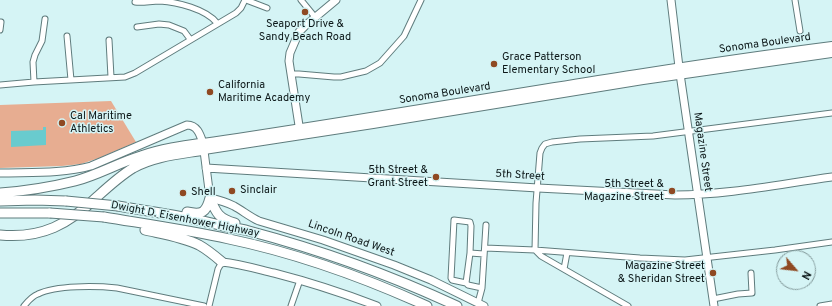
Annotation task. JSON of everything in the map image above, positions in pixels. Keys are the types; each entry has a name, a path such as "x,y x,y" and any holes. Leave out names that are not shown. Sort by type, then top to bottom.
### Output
{"highway":[{"path":"0,193 36,189 76,181 146,154 175,147 204,147"},
{"path":"0,235 8,236 36,234 48,230 69,220 83,210 116,180 134,167 163,157 204,147"},
{"path":"134,209 164,208 199,213 207,208 210,198"},
{"path":"210,198 216,212 224,219 279,234 306,247"},
{"name":"Dwight D. Eisenhower Highway","path":"0,201 35,200 118,206 166,214 248,231 306,247 383,274 457,306"},
{"name":"Dwight D. Eisenhower Highway","path":"0,213 50,213 104,217 204,234 259,246 334,269 370,282 427,306"},
{"path":"104,217 124,224 186,240 199,245 222,262"}],"main road":[{"name":"Sonoma Boulevard","path":"204,147 643,80 680,71 832,46"},
{"name":"Sonoma Boulevard","path":"680,71 832,54"}],"street":[{"path":"0,85 125,76 135,72 236,12 241,8 245,0 267,8"},
{"path":"300,0 315,17"},
{"path":"300,132 291,74 290,53 299,32 336,0"},
{"path":"291,74 341,77 366,71 380,62 404,36 421,0"},
{"name":"Magazine Street","path":"671,0 688,132 713,303"},
{"path":"795,0 800,31"},
{"path":"135,2 141,3 157,1 178,3 209,14 218,23"},
{"path":"34,82 33,62 42,41 45,19"},
{"path":"0,30 2,22"},
{"path":"137,27 159,24 169,25 184,32 190,39"},
{"path":"67,36 71,80"},
{"path":"109,40 111,77"},
{"path":"628,306 541,256 535,250 540,153 545,144 580,139 653,136 832,112"},
{"path":"0,173 57,171 91,166 186,125 191,125 200,134 204,147 210,198"},
{"name":"5th Street","path":"206,168 672,195 697,195 832,177"},
{"name":"Lincoln Road West","path":"210,198 229,203 259,221 323,240 394,265 431,280 481,305"},
{"path":"466,283 470,253 471,226 470,222 454,220 450,278 452,280 482,288"},
{"path":"481,305 486,225"},
{"path":"470,253 485,251 535,250 684,260 832,242"},
{"path":"564,269 567,253"},
{"path":"209,306 218,269 222,262 239,264 300,280 377,306"},
{"path":"713,303 738,294 752,293 751,273"},
{"path":"291,306 300,280"},
{"path":"24,306 36,294 44,291 103,287 117,288 204,306"},
{"path":"820,306 832,304"}],"shaded area":[{"name":"Cal Maritime Athletics","path":"111,101 136,142 81,164 0,168 0,105"}],"water":[{"path":"43,127 46,127 46,145 11,147 11,131 43,130"}],"place":[{"name":"Seaport Drive & Sandy Beach Road","path":"305,12"},
{"name":"Grace Patterson Elementary School","path":"494,64"},
{"name":"California Maritime Academy","path":"210,92"},
{"name":"Cal Maritime Athletics","path":"62,123"},
{"name":"5th Street & Grant Street","path":"436,177"},
{"name":"Sinclair","path":"232,191"},
{"name":"5th Street & Magazine Street","path":"672,191"},
{"name":"Shell","path":"183,193"},
{"name":"Magazine Street & Sheridan Street","path":"713,273"}]}
